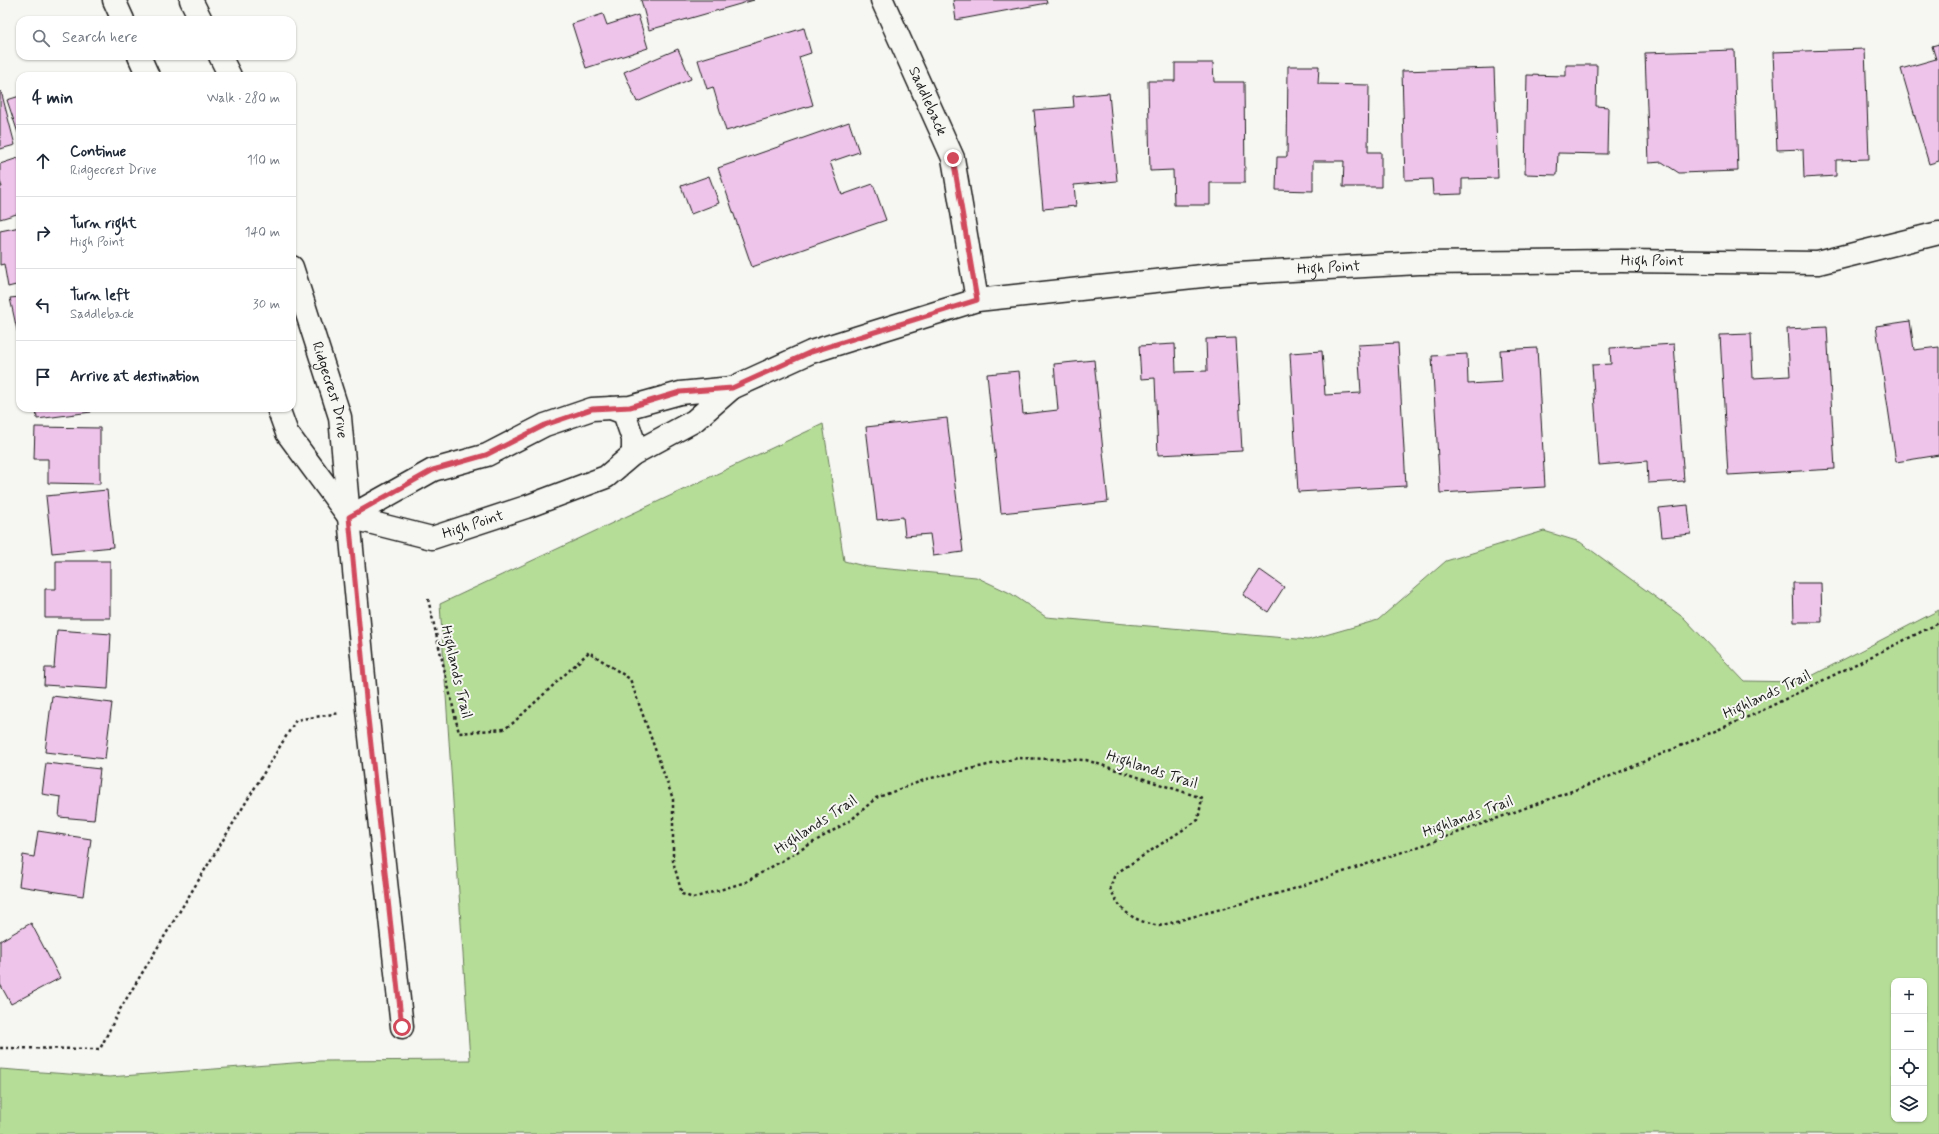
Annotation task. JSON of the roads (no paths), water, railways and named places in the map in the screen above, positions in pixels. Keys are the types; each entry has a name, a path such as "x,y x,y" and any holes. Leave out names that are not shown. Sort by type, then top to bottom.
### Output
{"street":[{"path":"114,0 121,16"},
{"path":"191,0 199,16"},
{"name":"Saddleback","path":"882,0 953,158 977,300"},
{"path":"141,60 146,72"},
{"path":"222,60 228,72"},
{"name":"High Point","path":"349,517 432,538 526,507 606,477 633,454 694,421 732,388 811,352 977,300 1221,274 1419,263 1621,261 1818,263 1939,233"},
{"name":"Ridgecrest Drive","path":"296,280 340,417 367,709 402,1027"},
{"name":"High Point","path":"349,517 433,470 486,455 545,425 592,409 630,407 680,392 732,388"},
{"path":"611,408 624,413 633,439 633,454"},
{"path":"279,412 287,433 349,517"}]}
